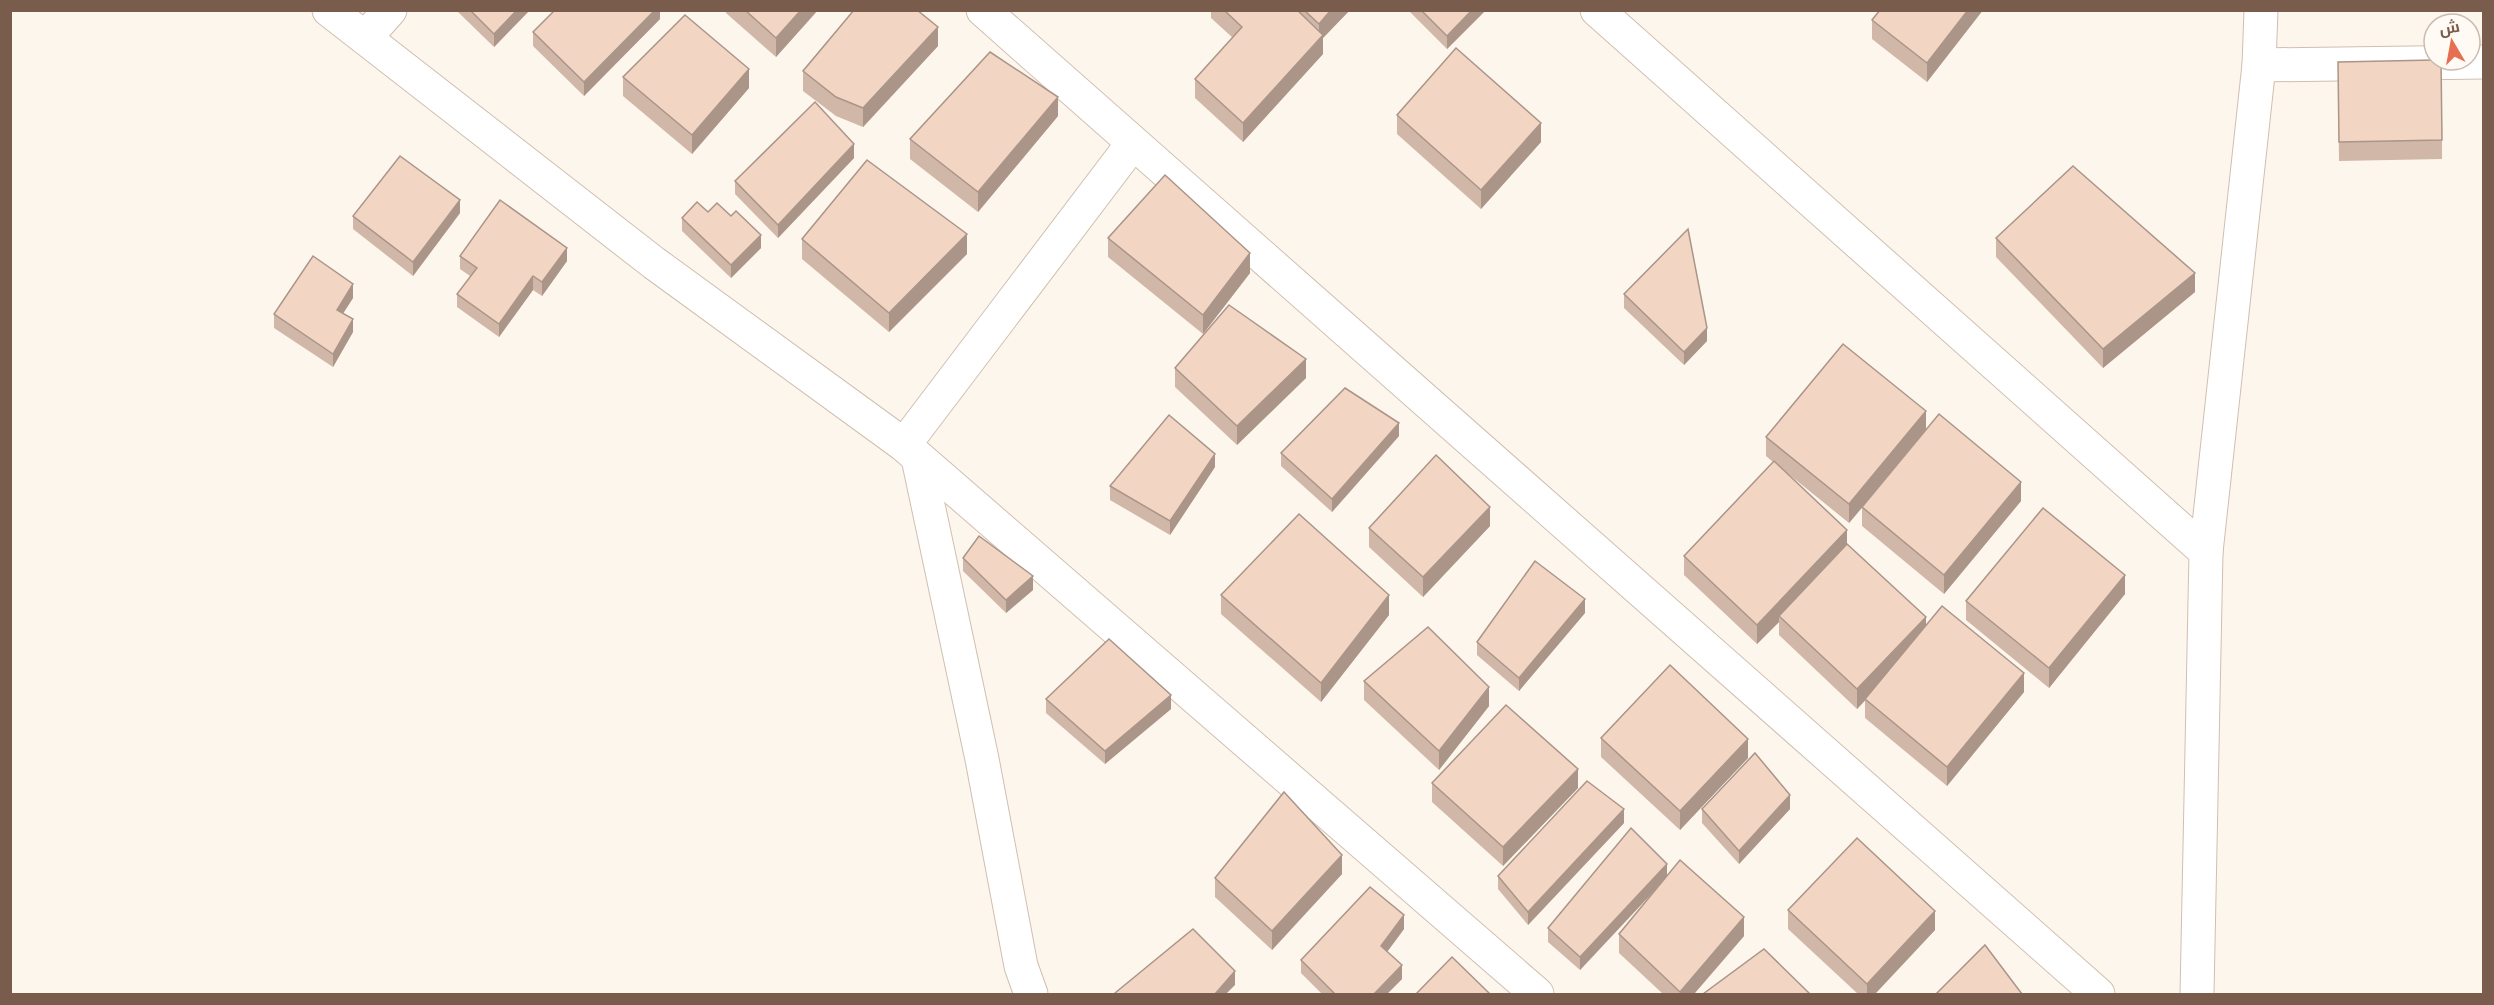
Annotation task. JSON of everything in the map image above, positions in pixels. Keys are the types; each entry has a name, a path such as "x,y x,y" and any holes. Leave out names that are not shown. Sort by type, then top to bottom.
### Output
{"street":[{"path":"329,10 654,263 911,451 1537,994"},
{"path":"365,38 390,10"},
{"path":"983,10 2098,994"},
{"path":"1597,10 2206,552"},
{"path":"2197,994 2206,552 2259,65 2261,10"},
{"path":"2259,65 2484,62"},
{"path":"1031,994 1021,966 982,759 911,451 1134,143"}],"building":[{"path":"470,10 517,10 494,34"},
{"path":"555,10 655,10 584,82 533,32"},
{"path":"745,10 801,10 776,38"},
{"path":"854,10 917,10 938,27 863,108 836,97 803,71"},
{"path":"1224,10 1297,10 1323,35 1243,123 1195,79 1242,27"},
{"path":"1304,10 1331,10 1319,24"},
{"path":"1421,10 1472,10 1447,36"},
{"path":"1880,10 1968,10 1927,63 1872,20"},
{"path":"685,15 749,69 692,135 623,77"},
{"path":"1456,48 1541,123 1481,190 1397,115"},
{"path":"990,52 1058,97 978,192 910,139"},
{"path":"2422,60 2422,72 2441,72 2442,140 2339,142 2338,62"},
{"path":"815,102 854,144 778,225 735,181"},
{"path":"400,156 460,200 413,262 353,216"},
{"path":"867,160 967,234 889,313 802,239"},
{"path":"2073,166 2195,273 2103,349 1996,238"},
{"path":"1165,175 1250,253 1203,315 1108,238"},
{"path":"500,200 567,248 542,282 533,276 499,324 457,294 477,268 460,256"},
{"path":"697,202 708,212 717,203 731,216 736,211 761,235 731,265 682,218"},
{"path":"1688,229 1707,328 1684,352 1624,294"},
{"path":"313,256 353,284 337,310 353,319 333,354 274,314"},
{"path":"1229,305 1306,359 1237,426 1175,368"},
{"path":"1843,344 1926,411 1849,504 1766,437"},
{"path":"1345,388 1399,423 1332,499 1281,453"},
{"path":"1939,414 2021,482 1944,575 1862,507"},
{"path":"1169,415 1215,454 1170,521 1110,486"},
{"path":"1436,455 1490,507 1423,577 1369,528"},
{"path":"1774,461 1847,530 1757,625 1684,556"},
{"path":"2043,508 2125,575 2049,668 1966,601"},
{"path":"1299,514 1389,595 1321,683 1221,595"},
{"path":"979,536 1033,576 1006,600 963,558"},
{"path":"1847,544 1926,617 1857,689 1779,616"},
{"path":"1535,561 1585,599 1519,678 1477,642"},
{"path":"1942,606 2024,673 1947,767 1865,699"},
{"path":"1428,627 1489,687 1439,751 1364,681"},
{"path":"1109,639 1171,695 1105,751 1046,699"},
{"path":"1670,665 1748,739 1680,811 1601,738"},
{"path":"1506,705 1578,769 1503,847 1432,783"},
{"path":"1755,753 1790,795 1739,851 1702,809"},
{"path":"1587,781 1624,809 1528,912 1498,876"},
{"path":"1284,792 1342,855 1272,931 1215,878"},
{"path":"1631,828 1667,864 1580,957 1548,928"},
{"path":"1857,838 1935,911 1867,984 1788,910"},
{"path":"1680,860 1744,917 1680,992 1619,934"},
{"path":"1370,887 1404,915 1381,946 1402,965 1374,994 1335,994 1301,960"},
{"path":"1193,929 1235,971 1215,994 1115,993"},
{"path":"1985,945 2022,994 1936,994"},
{"path":"1764,949 1810,994 1703,994"},
{"path":"1452,957 1490,994 1416,994"}]}
